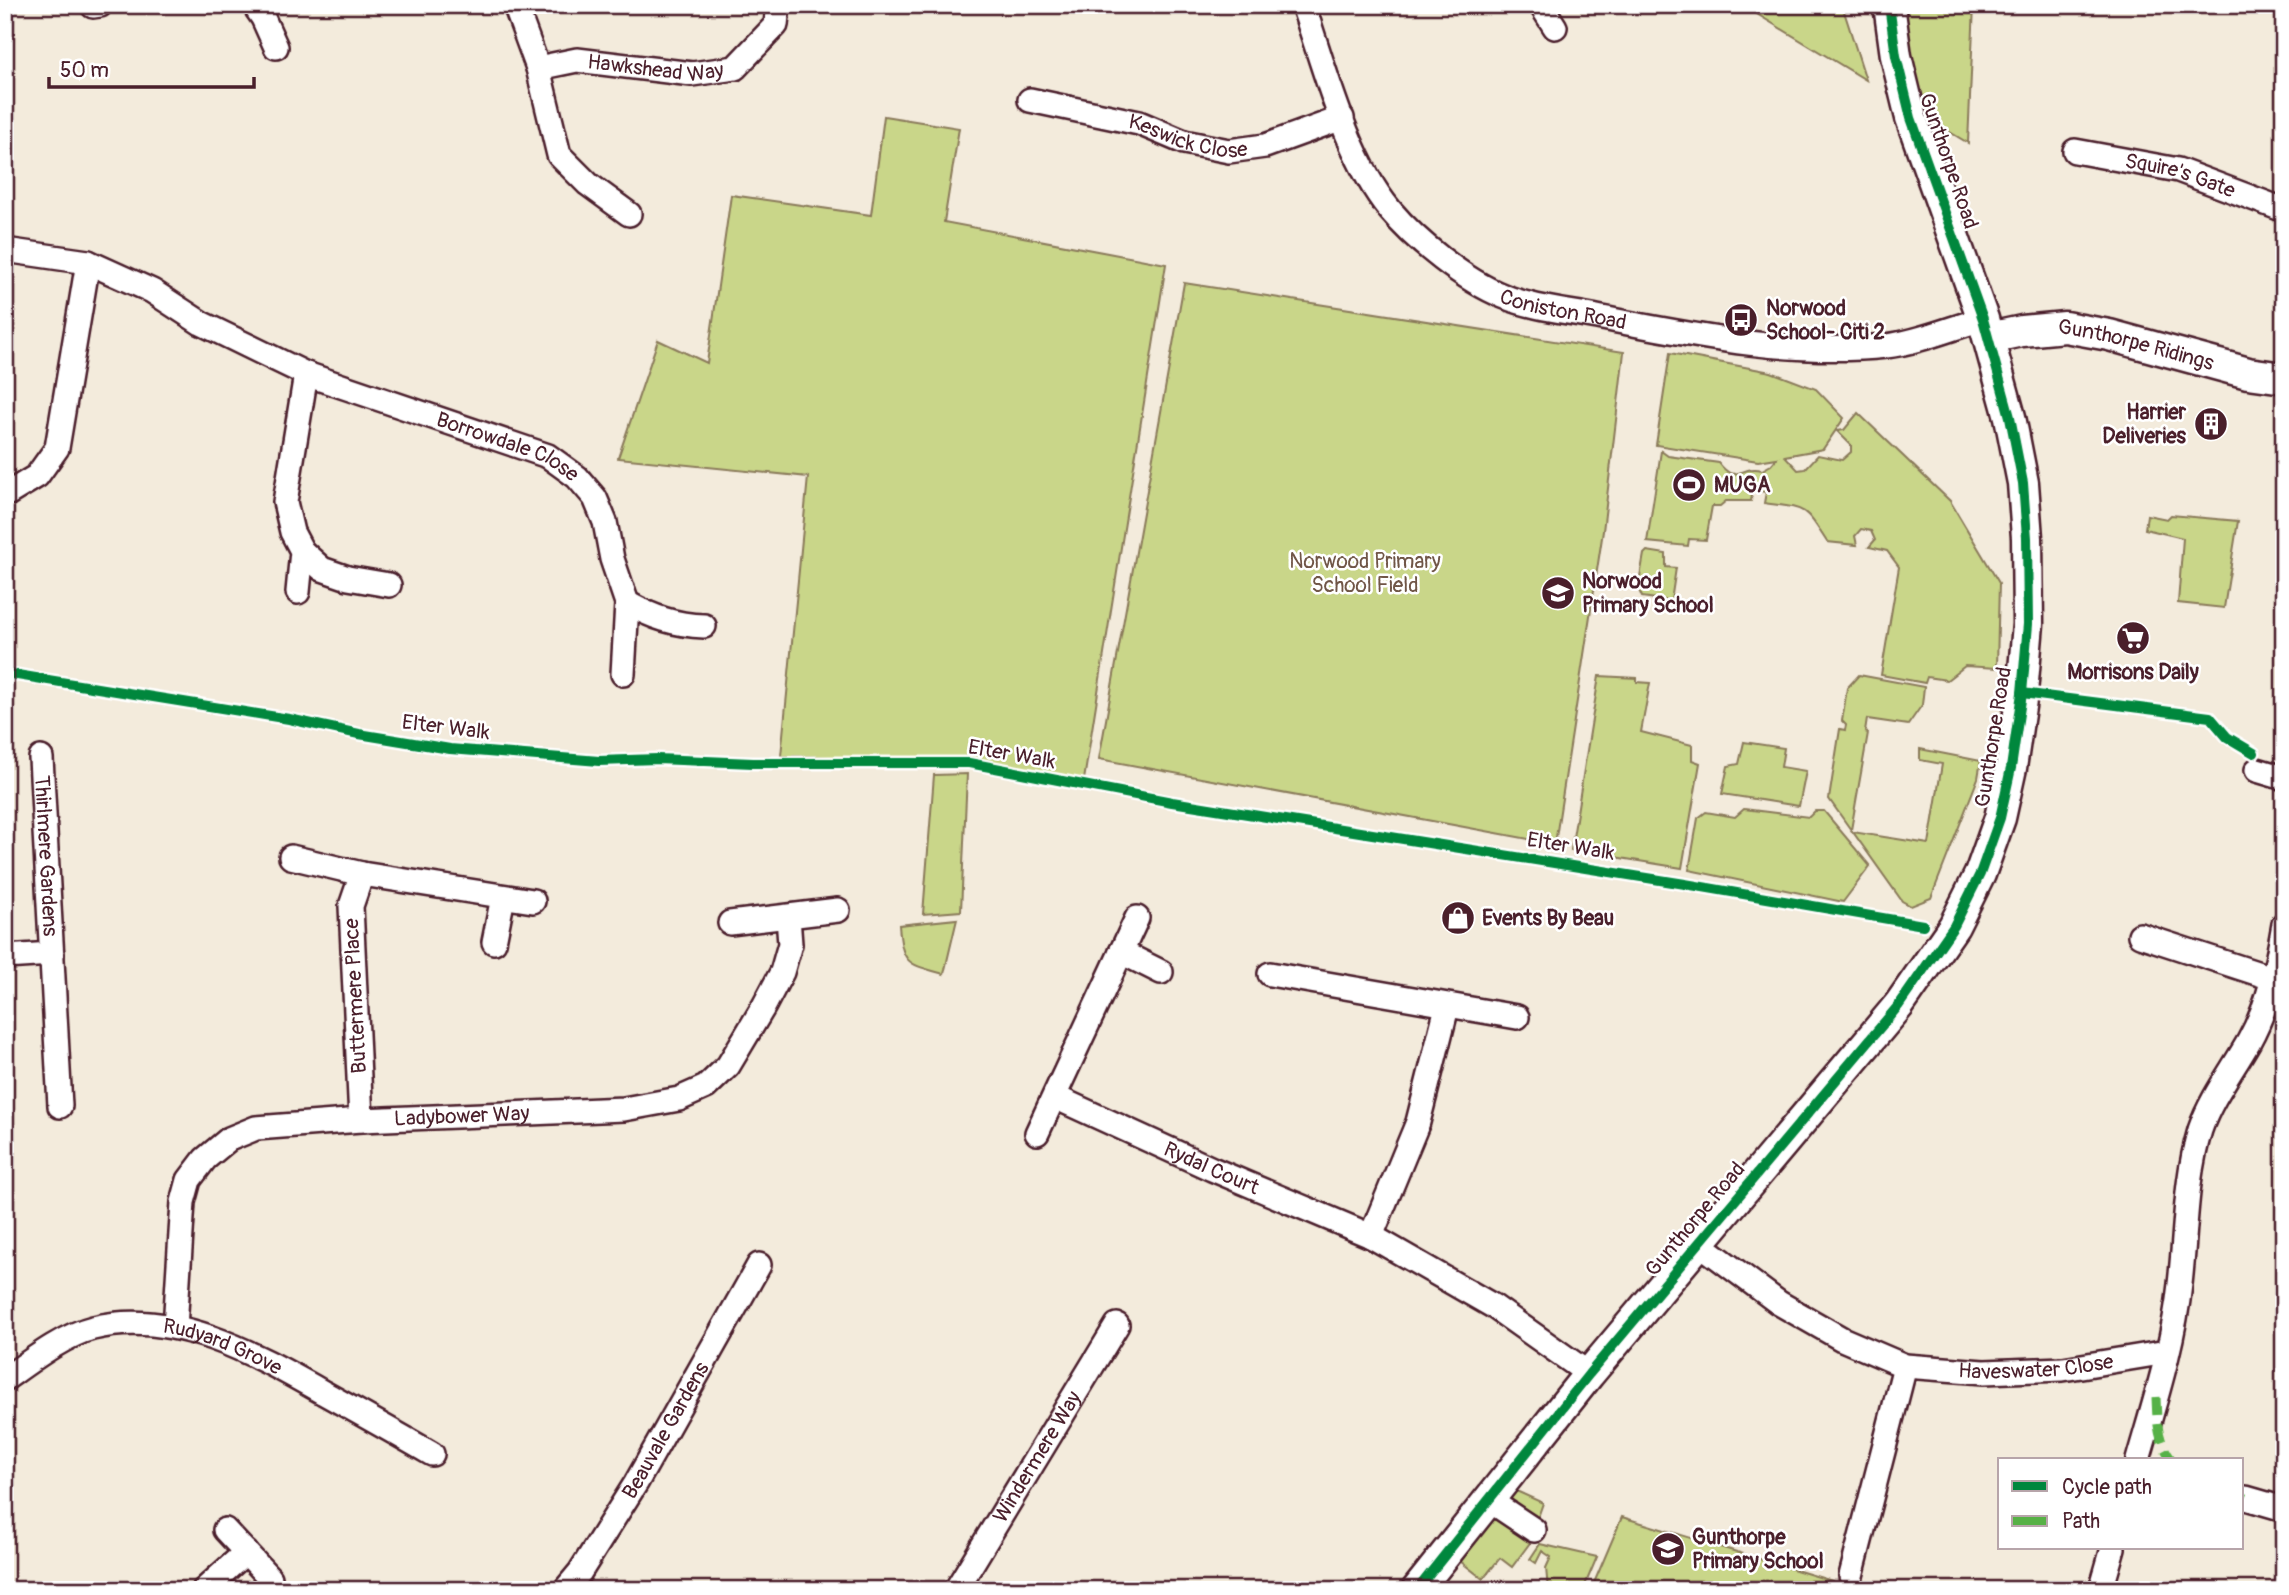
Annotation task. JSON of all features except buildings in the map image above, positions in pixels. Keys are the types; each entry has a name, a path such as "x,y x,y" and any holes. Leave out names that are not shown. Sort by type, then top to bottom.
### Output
{"street":[{"path":"93,6 100,5"},
{"path":"254,5 276,47"},
{"path":"515,5 538,68 559,155 588,184 629,214"},
{"name":"Hawkshead Way","path":"538,68 577,60 692,74 735,68 776,25 778,5"},
{"name":"Coniston Road","path":"1303,5 1342,118 1365,172 1389,208 1423,244 1465,274 1503,296 1649,327 1769,346 1825,349 1889,345 1986,328"},
{"path":"1541,5 1555,27"},
{"name":"Gunthorpe Road","path":"1417,1590 1589,1374 1899,1004 1948,936 1980,874 2000,818 2011,768 2028,624 2023,483 2010,417 1986,328 1911,118 1896,55 1889,5"},
{"name":"Keswick Close","path":"1030,100 1139,123 1184,142 1228,151 1265,146 1342,118"},
{"name":"Squire's Gate","path":"2075,151 2178,170 2284,209"},
{"name":"Borrowdale Close","path":"5,250 88,262 152,291 201,323 306,374 548,456 577,477 595,498 605,522 612,559 627,603 623,674"},
{"path":"5,493 37,475 57,448 88,262"},
{"name":"Gunthorpe Ridings","path":"1986,328 2065,327 2109,335 2248,373 2284,378"},
{"path":"306,374 285,502 292,532 302,551 322,569 348,578 390,585"},
{"path":"298,592 302,551"},
{"path":"627,603 650,615 682,625 704,626"},
{"name":"Thirlmere Gardens","path":"41,758 60,1106"},
{"path":"2257,770 2284,778"},
{"path":"291,857 362,874 533,901"},
{"name":"Buttermere Place","path":"361,1120 351,906 362,874"},
{"path":"494,942 503,897"},
{"path":"730,923 838,910"},
{"name":"Ladybower Way","path":"175,1327 183,1202 189,1180 205,1159 229,1139 256,1128 361,1120 624,1109 680,1099 706,1087 728,1066 782,972 790,944 788,917"},
{"path":"1037,1133 1137,918"},
{"path":"2139,1458 2167,1352 2180,1285 2186,1198 2200,1132 2208,1108 2251,1038 2275,979 2284,924"},
{"path":"2140,934 2275,979"},
{"path":"1121,952 1161,972"},
{"name":"Thirlmere Gardens","path":"5,957 52,954"},
{"path":"1270,974 1447,1007 1517,1017"},
{"path":"1371,1236 1418,1122 1447,1007"},
{"name":"Rydal Court","path":"1055,1097 1212,1169 1371,1236 1493,1306 1589,1374"},
{"name":"Haveswater Close","path":"1700,1244 1779,1303 1842,1339 1905,1366 1984,1372 2063,1369 2167,1352"},
{"name":"Beauvale Gardens","path":"565,1590 580,1572 636,1483 759,1265"},
{"name":"Rudyard Grove","path":"5,1379 55,1346 89,1329 122,1322 175,1327 254,1354 432,1454"},
{"name":"Windermere Way","path":"956,1590 1117,1325"},
{"path":"1851,1576 1905,1366"},
{"path":"2246,1498 2284,1509"},
{"path":"1489,1500 1534,1530"},
{"path":"225,1530 270,1578"},
{"path":"2101,1590 2112,1550"},
{"path":"204,1590 246,1552"}],"green space":[{"path":"1742,5 1842,5 1866,80"},
{"path":"1903,5 1974,5 1968,143 1920,114"},
{"path":"884,116 959,128 944,222 1166,264 1084,780 977,760 781,756 808,477 618,458 658,340 707,363 731,195 871,215"},
{"name":"Norwood Primary School Field","path":"1184,283 1624,352 1603,531 1555,844 1099,759"},
{"path":"1670,353 1771,372 1816,389 1844,418 1823,449 1785,456 1798,470 1805,469 1818,455 1842,460 1851,452 1851,445 1837,431 1844,430 1858,413 1950,501 1999,583 1997,668 1965,666 1947,680 1927,677 1925,683 1881,675 1899,567 1887,551 1869,547 1875,540 1871,531 1861,529 1855,536 1857,545 1827,542 1803,511 1764,503 1766,492 1753,490 1751,501 1726,501 1720,506 1712,506 1706,540 1689,539 1688,546 1647,542 1661,451 1668,456 1719,463 1725,470 1735,474 1762,470 1777,458 1758,461 1656,445"},
{"path":"2147,515 2167,519 2171,515 2238,521 2224,608 2178,603 2183,538 2145,529"},
{"path":"1647,551 1666,554 1666,567 1676,568 1671,601 1642,597 1638,588 1644,554"},
{"path":"1859,675 1924,687 1922,705 1908,725 1867,719 1865,732 1868,733 1851,830 1829,799 1840,729 1845,730 1846,725 1842,721 1847,688"},
{"path":"1599,676 1637,678 1637,682 1650,683 1641,732 1692,745 1692,760 1700,763 1682,868 1571,850"},
{"path":"1744,742 1784,748 1781,767 1806,771 1799,806 1722,794 1728,766 1739,764"},
{"path":"1920,749 1981,761 1978,778 1931,898 1911,906 1902,901 1853,832 1929,844 1942,764 1920,760"},
{"path":"967,774 961,911 923,914 934,775"},
{"path":"1744,809 1809,817 1815,811 1824,811 1870,866 1843,902 1689,870 1698,818 1706,812 1735,817"},
{"path":"957,919 944,974 909,961 902,948 899,925"},
{"path":"1514,1490 1543,1503 1537,1520 1508,1503"},
{"path":"1497,1513 1532,1540 1512,1567 1500,1558 1483,1579 1460,1561"},
{"name":"Gunthorpe Primary School","path":"1622,1517 1832,1581 1829,1590 1591,1590"},
{"path":"1540,1544 1597,1557 1583,1590 1548,1590 1546,1568 1551,1557 1542,1551 1536,1563 1530,1559"}],"marked path":[{"path":"2156,1397 2161,1438 2171,1458"}],"cycle path":[{"path":"1417,1590 1589,1374 1899,1005 1954,926 1980,874 2000,818 2011,768 2022,693 2028,624 2023,483 2010,417 1983,319 1911,118 1896,56 1889,5"},
{"name":"Elter Walk","path":"5,673 289,719 450,749 599,761 657,759 753,763 969,763 1172,802 1923,925"},
{"path":"2022,693 2210,717 2227,737 2254,753"}],"place":[{"name":"Norwood School- Citi 2","path":"1741,320"},
{"name":"Harrier Deliveries","path":"2211,424"},
{"name":"MUGA","path":"1689,485"},
{"name":"Norwood Primary School","path":"1558,593"},
{"name":"Morrisons Daily","path":"2133,638"},
{"name":"Events By Beau","path":"1458,918"},
{"name":"Gunthorpe Primary School","path":"1668,1549"}]}
